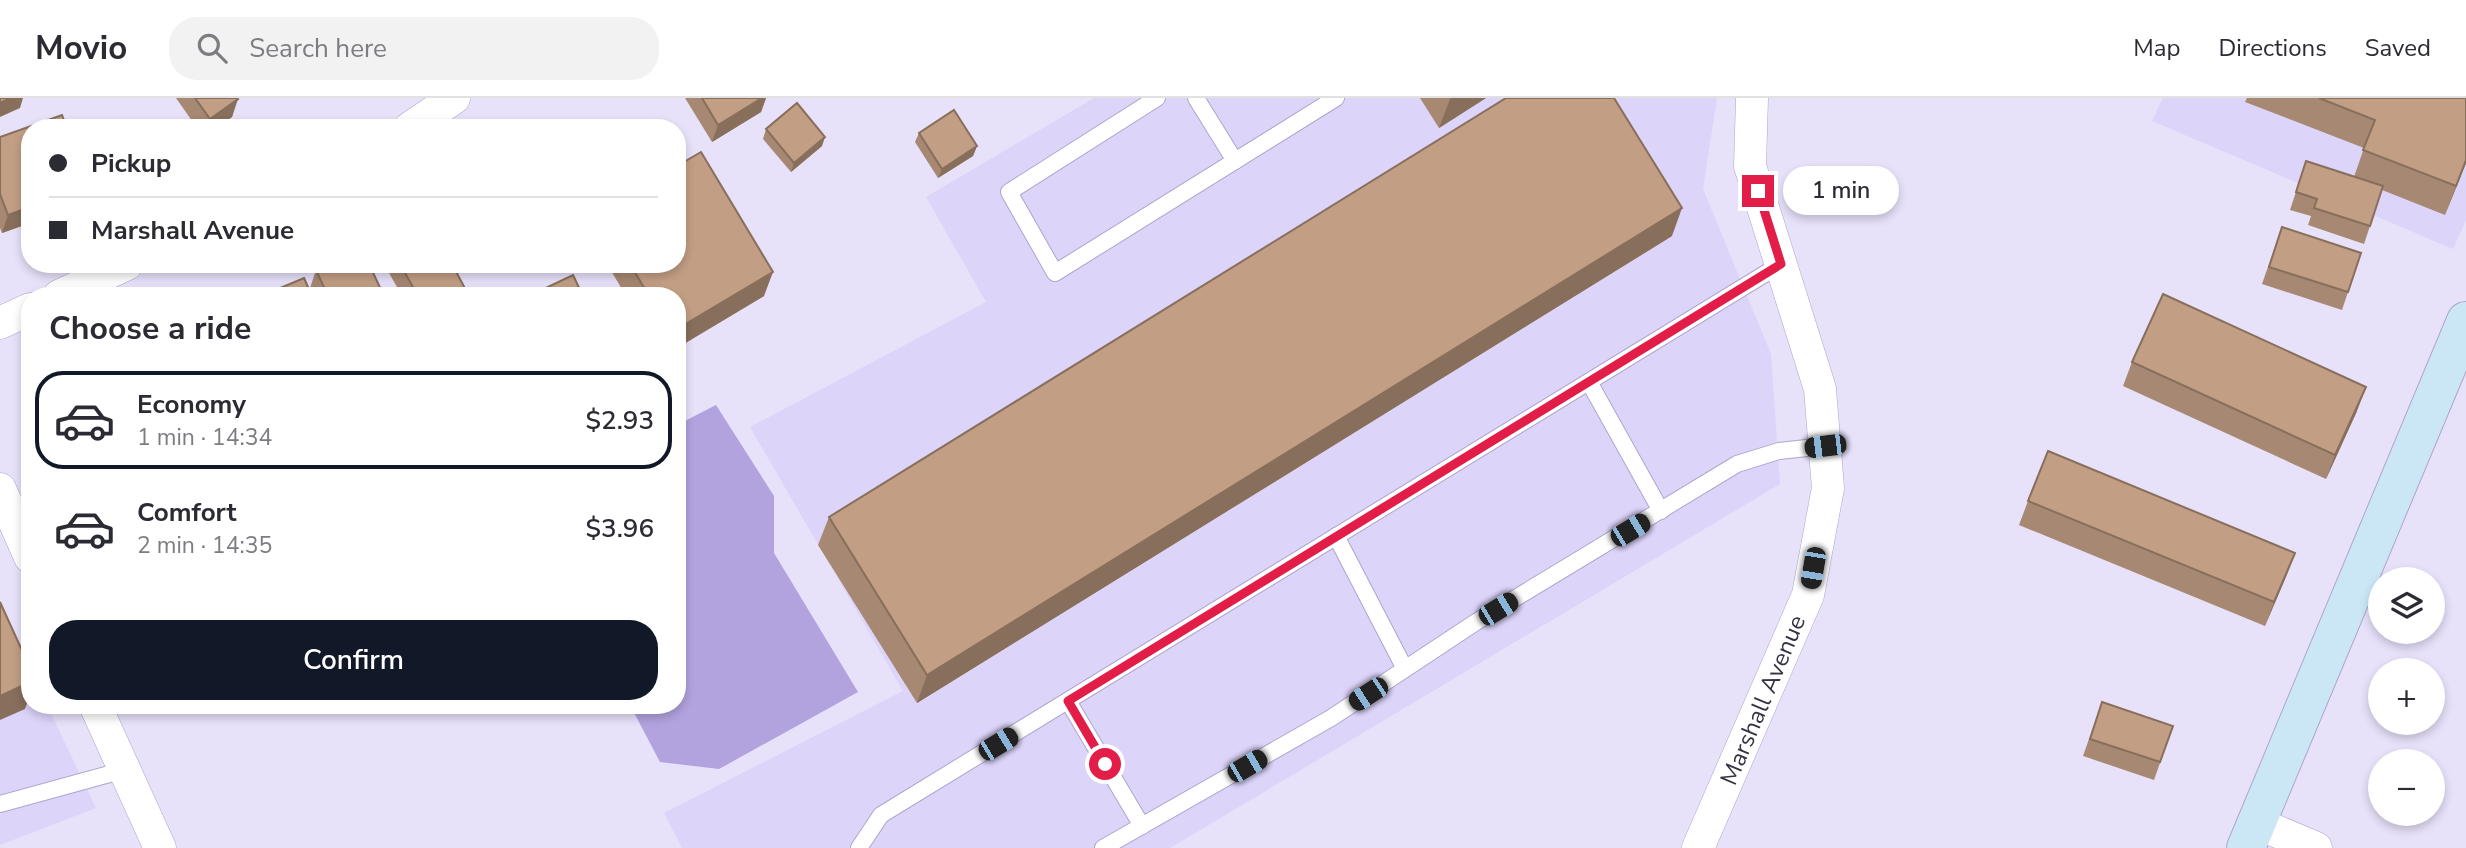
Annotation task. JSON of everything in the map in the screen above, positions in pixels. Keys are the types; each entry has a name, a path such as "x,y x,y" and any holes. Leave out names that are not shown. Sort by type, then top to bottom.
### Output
{"street":[{"path":"423,119 454,98"},
{"name":"Marshall Avenue","path":"1698,848 1808,595 1828,488 1820,389 1750,166 1752,98"},
{"path":"78,287 108,273"},
{"path":"0,323 21,313"},
{"path":"2316,848 2251,836 2466,321"},
{"path":"0,489 21,537"},
{"path":"98,714 160,848"}],"lane":[{"path":"1157,98 1009,192 1055,273 1336,98"},
{"path":"1196,98 1235,161"},
{"path":"859,848 881,815 1781,264"},
{"path":"1589,382 1661,511"},
{"path":"1103,848 1331,718 1476,622 1737,464 1779,451 1825,446"},
{"path":"1336,536 1405,669"},
{"path":"1068,701 1142,826"},
{"path":"0,804 124,770"}],"shaded area":[{"path":"1094,98 1717,98 1703,189 1771,354 1780,484 1170,848 682,848 664,813 903,691 750,427 986,302 926,197"},
{"path":"2163,98 2466,98 2466,220 2453,249 2152,121"},
{"path":"716,405 774,496 774,553 858,692 719,769 660,762 635,714 686,714 686,420"},
{"path":"0,606 21,649 21,714 51,714 96,808 0,845"}],"building":[{"path":"195,98 237,98 238,99 210,119"},
{"path":"702,98 762,98 718,125"},
{"path":"1506,98 1614,98 1682,208 927,675 829,517"},
{"path":"2319,98 2466,98 2466,160 2456,186 2363,150 2375,120"},
{"path":"797,103 825,137 794,163 766,129"},
{"path":"954,110 977,146 942,169 919,133"},
{"path":"21,130 21,210 8,215 0,194 0,137"},
{"path":"701,152 773,272 686,324 686,287 644,287 635,273 686,273 686,161"},
{"path":"2306,161 2383,186 2370,226 2314,208 2317,199 2296,192"},
{"path":"2282,227 2361,253 2348,292 2269,267"},
{"path":"317,273 373,273 380,287 324,287"},
{"path":"405,273 457,273 464,287 413,287"},
{"path":"573,275 579,287 548,287"},
{"path":"304,278 308,287 282,287"},
{"path":"2163,294 2366,387 2335,455 2132,362"},
{"path":"2048,451 2295,553 2274,602 2028,501"},
{"path":"0,602 21,648 21,686 0,696"},
{"path":"2102,702 2173,726 2160,762 2090,739"}],"route":[{"path":"1105,764 1068,701 1781,264 1758,191"}]}
